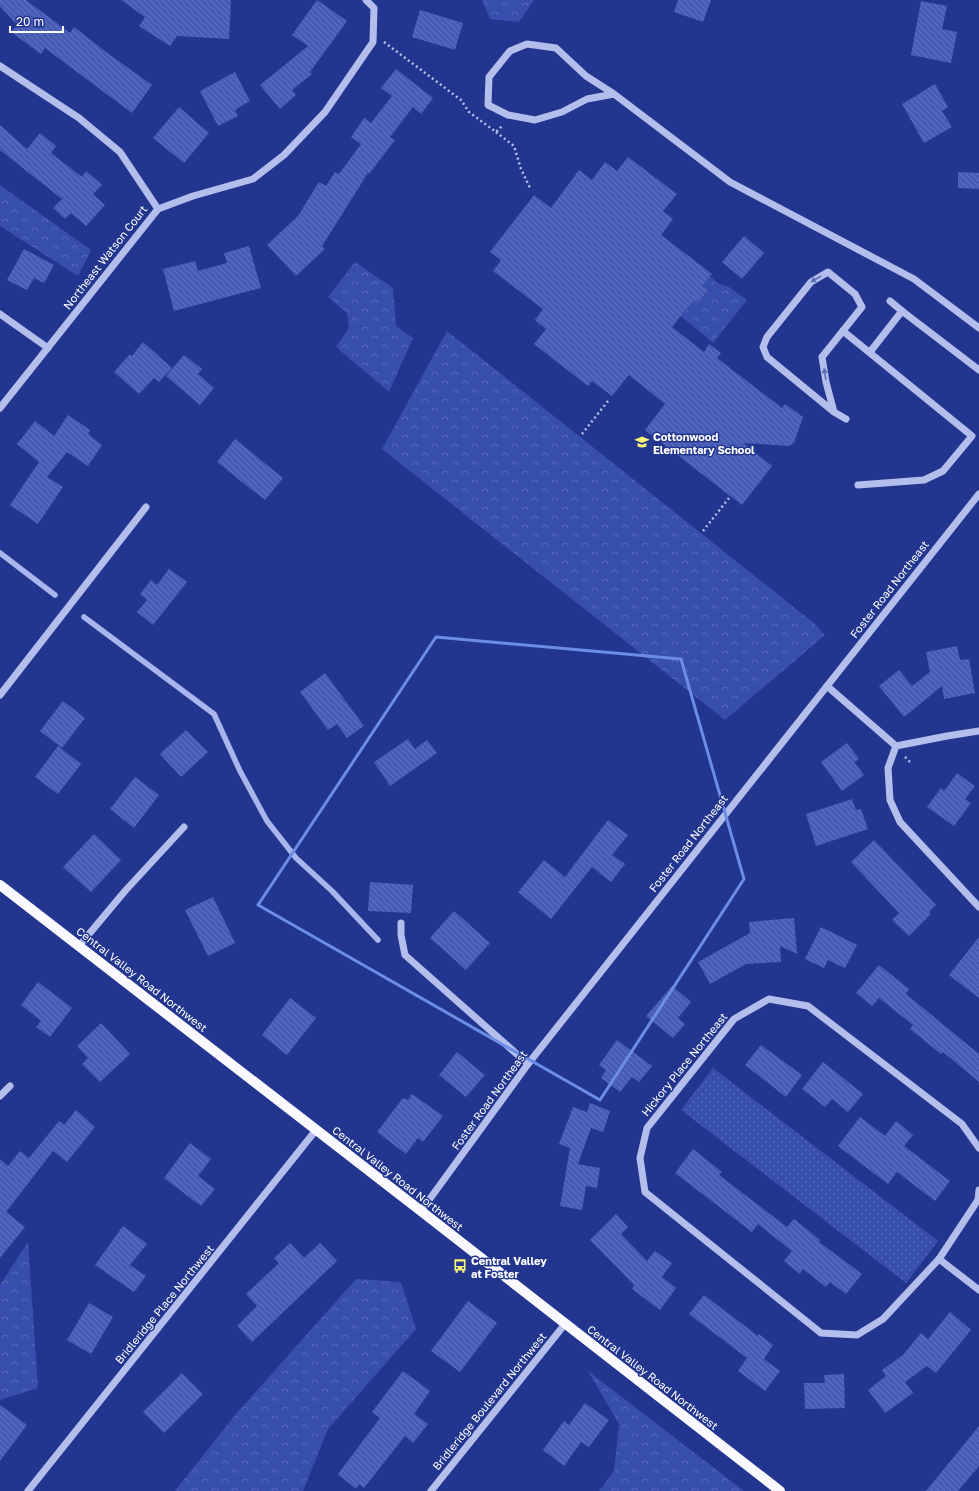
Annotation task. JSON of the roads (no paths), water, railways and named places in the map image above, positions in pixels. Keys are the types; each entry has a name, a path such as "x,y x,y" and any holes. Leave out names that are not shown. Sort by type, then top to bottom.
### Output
{"main road":[{"name":"Central Valley Road Northwest","path":"0,885 780,1491"}],"street":[{"name":"Northeast Watson Court","path":"0,408 158,209 193,196 253,179 284,155 325,112 373,42 374,8 366,0"},
{"path":"614,94 587,99 562,112 535,120 508,115 488,105 489,77 510,51 527,44 556,48 586,76 614,94 730,182 914,279 979,328"},
{"path":"0,66 79,118 120,152 158,209"},
{"path":"834,412 826,382 822,357 862,307 855,294 828,272 811,282 767,337 763,347 767,357 834,412 846,419"},
{"path":"890,301 979,370"},
{"path":"870,352 902,311"},
{"path":"0,314 48,348"},
{"path":"843,331 972,436 943,471 924,480 858,485"},
{"name":"Foster Road Northeast","path":"421,1211 528,1064 979,494"},
{"path":"0,696 146,507"},
{"path":"827,686 896,746"},
{"path":"896,746 966,732 979,731"},
{"path":"896,746 888,768 890,800 900,822 979,907"},
{"path":"79,946 125,891 184,826"},
{"path":"401,923 401,935 405,955 528,1064"},
{"name":"Hickory Place Northeast","path":"979,1148 962,1124 808,1006 769,999 734,1019 647,1128 640,1158 644,1192 821,1334 857,1335 883,1319 939,1259 978,1200 979,1190"},
{"path":"0,1096 10,1086"},
{"name":"Bridleridge Place Northwest","path":"28,1491 316,1130"},
{"path":"939,1259 979,1290"},
{"name":"Bridleridge Boulevard Northwest","path":"431,1491 565,1324"}],"waterway":[{"path":"0,553 55,595"},
{"path":"84,617 214,714 240,771 267,821 296,858 332,891 378,940"}],"place":[{"name":"Cottonwood Elementary School","path":"642,442"},
{"name":"Central Valley at Foster","path":"460,1266"}]}
